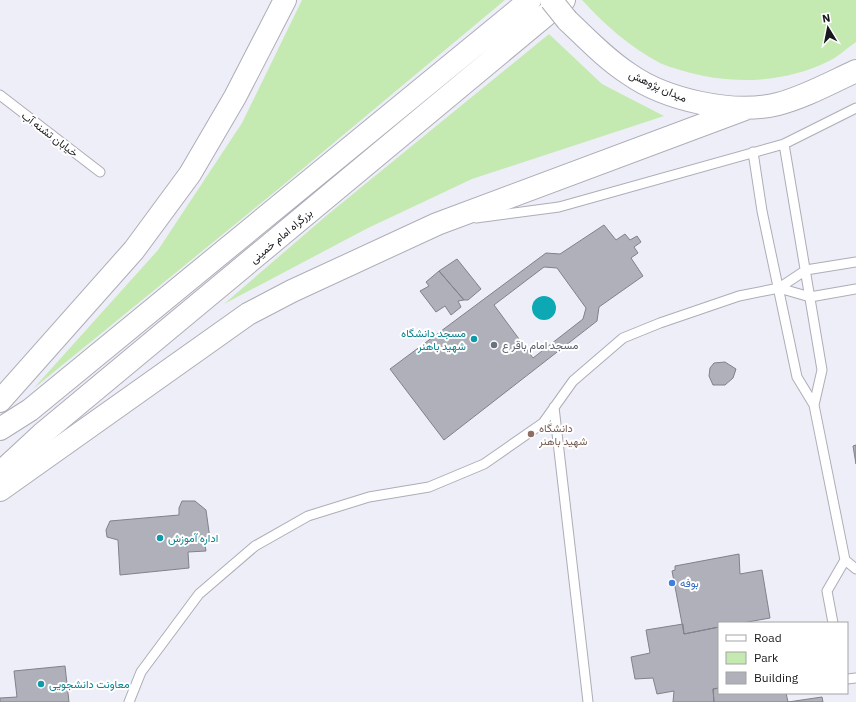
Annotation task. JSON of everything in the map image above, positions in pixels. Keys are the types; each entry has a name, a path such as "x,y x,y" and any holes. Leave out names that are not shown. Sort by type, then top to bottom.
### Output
{"main road":[{"path":"0,400 134,250 190,174 235,97 285,0"},
{"path":"0,430 30,410 530,0"},
{"name":"میدان پژوهش","path":"552,0 566,10 607,58 630,76 688,100 744,109 778,104 810,94 856,71"},
{"name":"بزرگراه امام خمینی","path":"0,473 42,434 566,10"},
{"path":"0,490 248,314 292,291 437,224 744,109"}],"lane":[{"name":"خیابان تشنه آب","path":"0,95 100,172"},
{"path":"437,224 559,207 784,144 856,108"},
{"path":"784,144 822,370 814,405"},
{"path":"753,152 762,210 797,377 814,405 845,560 856,569"},
{"path":"129,702 141,672 199,594 255,546 308,516 369,497 429,487 484,464 543,423 573,381 623,338 660,323 739,296 779,288 806,270 856,262"},
{"path":"779,288 810,297 856,289"},
{"path":"554,407 588,702"},
{"path":"833,622 827,591 845,560"}],"green space":[{"path":"302,0 505,0 282,186 33,389 158,250 242,123"},
{"path":"582,0 856,0 856,42 832,59 811,69 793,74 755,80 717,78 698,75 670,67 649,57 618,35"},
{"path":"549,34 602,84 664,116 472,179 368,228 224,304 326,216"}],"water":[{"path":"544,296 553,299 556,308 553,317 544,320 535,317 532,308 535,299"}],"building":[{"name":"مسجد امام باقر ع","path":"604,225 616,240 625,234 630,240 637,236 641,242 634,247 638,253 631,258 643,276 599,307 597,321 444,440 390,369 546,253 560,254","holes":["544,267 557,268 586,308 583,319 533,358 494,305"]},
{"path":"457,259 481,289 468,300 464,300 439,271"},
{"path":"439,271 464,300 458,301 461,307 451,315 445,306 436,312 420,291 429,286 426,282"},
{"path":"725,362 736,369 733,378 725,385 713,385 709,376 710,368 714,363"},
{"path":"856,445 856,464 853,446"},
{"name":"اداره آموزش","path":"182,501 195,501 206,510 210,539 205,545 206,551 188,552 189,568 120,575 118,540 107,537 106,530 110,521 179,515 179,508"},
{"path":"739,554 740,574 762,570 770,618 748,622 718,622 718,627 684,634 672,571 675,570 675,566"},
{"path":"683,624 684,634 718,627 718,688 713,689 714,702 673,702 674,691 657,694 653,678 635,679 631,657 650,653 646,630"},
{"name":"معاونت دانشجویی","path":"65,666 69,702 0,702 0,698 17,697 14,671"},
{"path":"718,688 718,694 786,694 788,702 714,702 713,689"},
{"path":"822,697 823,702 788,702"}],"place":[{"name":"مسجد دانشگاه شهید باهنر","path":"474,339"},
{"name":"مسجد امام باقر ع","path":"494,345"},
{"name":"دانشگاه شهید باهنر","path":"531,434"},
{"name":"اداره آموزش","path":"160,538"},
{"name":"بوفه","path":"672,583"},
{"name":"معاونت دانشجویی","path":"41,684"}]}
